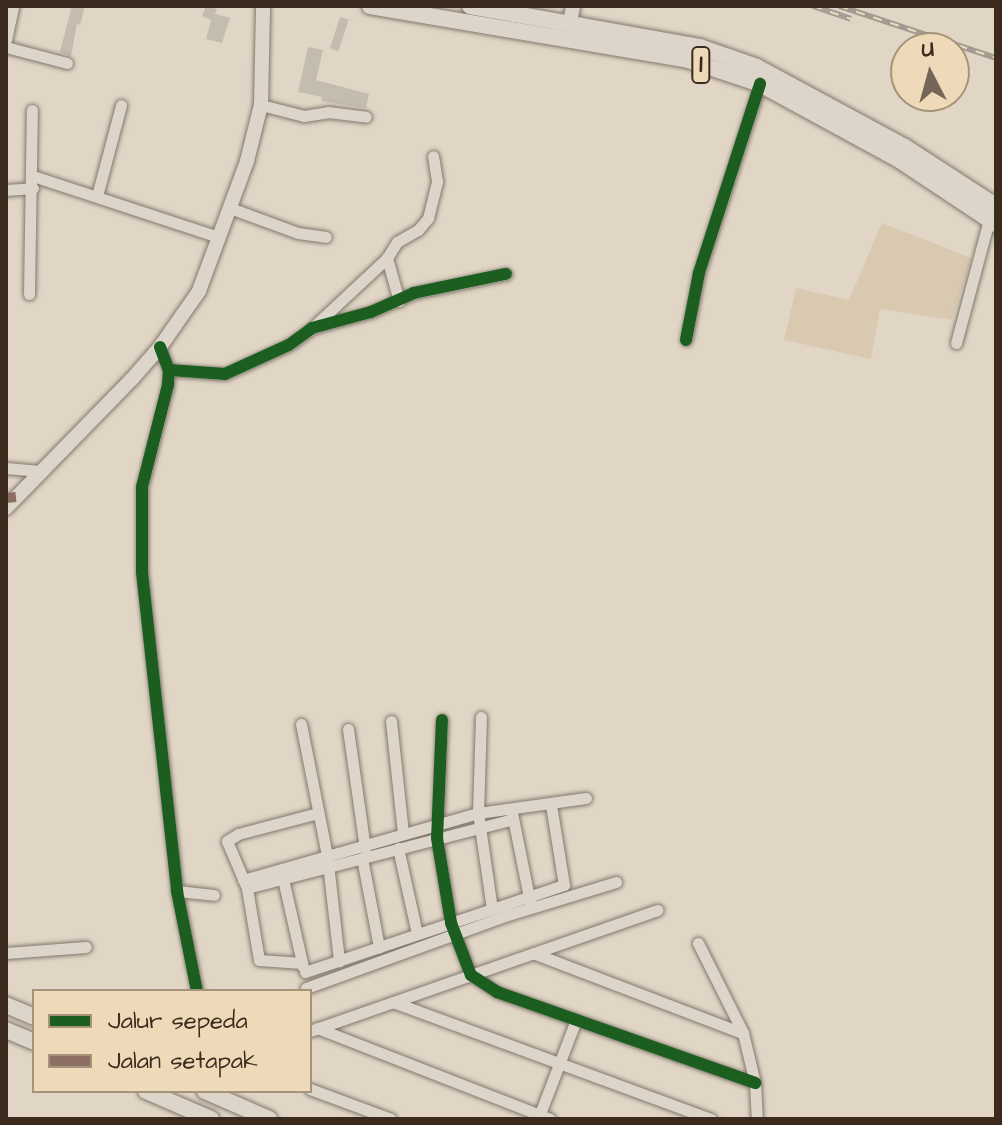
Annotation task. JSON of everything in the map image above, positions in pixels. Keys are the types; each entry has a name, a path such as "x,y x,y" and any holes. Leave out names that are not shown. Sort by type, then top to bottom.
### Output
{"highway":[{"name":"1","path":"370,6 688,60 760,84 994,216"},
{"name":"1","path":"470,6 572,14 700,47 757,67 905,147 994,216"},
{"path":"6,1005 32,1016"},
{"path":"6,1030 32,1041"},
{"path":"151,1093 211,1119"},
{"path":"210,1093 269,1119"}],"main road":[{"path":"9,501 160,347 199,291 230,208 261,105 263,6"}],"street":[{"path":"6,40 13,6"},
{"path":"6,47 67,63"},
{"path":"686,340 699,273 760,84"},
{"path":"97,196 121,105"},
{"path":"261,105 304,116 328,112 366,117"},
{"path":"29,294 32,110"},
{"path":"169,370 225,374 289,345 312,328 387,258 397,242 418,230 428,218 437,181 433,156"},
{"path":"6,190 33,182 97,196 219,237"},
{"path":"230,208 298,233 326,237"},
{"path":"956,343 994,216"},
{"path":"387,258 399,301"},
{"path":"312,328 399,301 414,293 506,274"},
{"path":"160,347 169,370 164,405 142,487 140,522 150,668 177,891 197,989"},
{"path":"6,468 40,471"},
{"path":"481,717 478,813 492,909"},
{"path":"442,720 437,838 453,929 471,975 497,992 755,1083"},
{"path":"391,721 403,833"},
{"path":"301,724 326,861 339,961"},
{"path":"348,729 379,947"},
{"path":"245,884 326,861 398,848 479,827 512,814 586,798"},
{"path":"283,879 305,989 363,968 492,909 530,903 564,885 551,805"},
{"path":"318,813 238,834 227,841 245,884 259,960 303,968 339,961 417,934 453,929 530,903 616,882"},
{"path":"364,853 403,833 478,813 512,814"},
{"path":"512,814 530,903"},
{"path":"398,848 417,934"},
{"path":"245,884 283,879 326,861"},
{"path":"177,891 214,895"},
{"path":"313,1030 658,910"},
{"path":"698,943 743,1033 755,1083 757,1119"},
{"path":"6,953 86,947"},
{"path":"533,953 743,1033"},
{"path":"359,954 363,968"},
{"path":"393,1002 711,1119"},
{"path":"313,1030 543,1118 576,1020"},
{"path":"312,1090 391,1119"}],"shaded area":[{"path":"882,223 971,258 952,320 880,309 871,359 784,340 796,288 849,300"}],"building":[{"path":"72,6 85,6 80,25 77,24 71,56 60,52"},
{"path":"206,6 217,9 215,14 230,18 222,43 206,39 211,20 202,16"},
{"path":"340,17 349,20 338,51 330,48"},
{"path":"308,47 323,50 316,80 369,94 366,108 321,101 322,97 298,92"}],"railway":[{"path":"813,6 851,19"},
{"path":"839,6 996,58"}],"marked path":[{"path":"6,498 16,497"}],"cycle path":[{"path":"686,340 699,273 760,84"},
{"path":"169,370 225,374 289,345 312,328 371,312 414,293 506,274"},
{"path":"160,347 169,370 168,385 142,487 142,572 177,891 197,989"},
{"path":"442,720 437,838 451,923 471,975 497,992 755,1083"}]}
